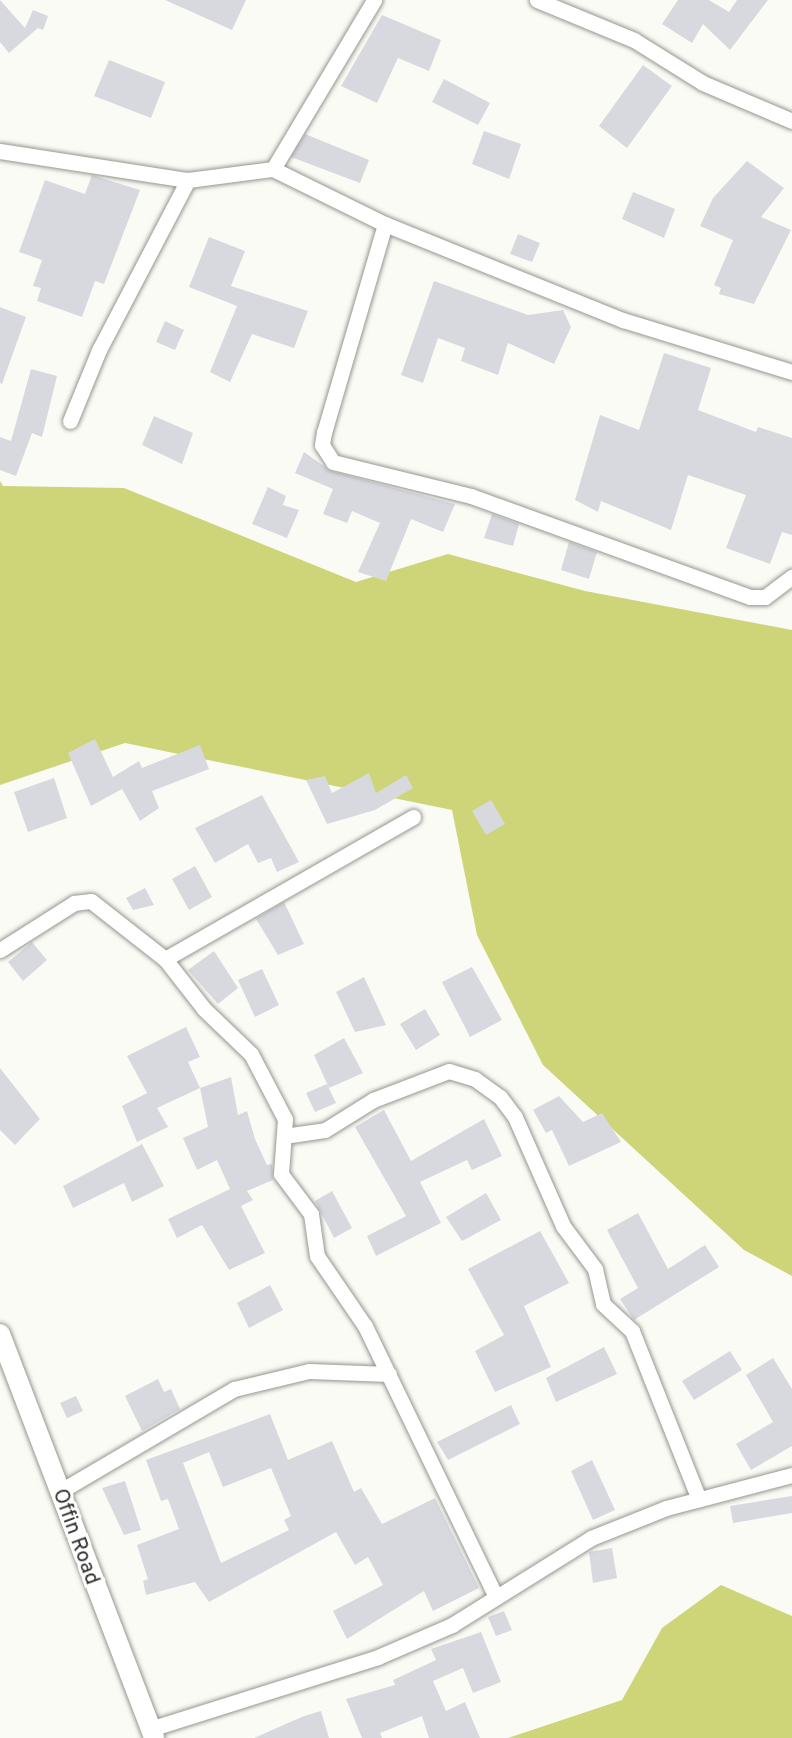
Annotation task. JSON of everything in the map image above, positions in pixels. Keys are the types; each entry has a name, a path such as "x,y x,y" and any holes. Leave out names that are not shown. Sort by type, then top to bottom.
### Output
{"street":[{"path":"273,169 374,0"},
{"path":"537,0 634,40 703,83 792,121"},
{"path":"0,152 188,180 273,169 385,224 623,320 792,372"},
{"path":"70,421 99,350 188,180"},
{"path":"385,224 324,432 322,445 333,462 471,496 750,597 765,597 792,577"},
{"path":"165,959 413,817"},
{"path":"0,950 85,899 165,959 264,1071 285,1119 281,1174 311,1214 317,1256 365,1326 495,1595"},
{"path":"284,1136 325,1130 373,1100 449,1071 475,1078 500,1097 515,1117 563,1226 595,1269 603,1304 632,1331 699,1499"},
{"name":"Offin Road","path":"0,1334 152,1733"},
{"path":"59,1492 207,1402 250,1383 309,1371 389,1374"},
{"path":"152,1733 378,1657 452,1625 495,1595 591,1538 699,1499 792,1475"}],"green space":[{"path":"0,481 3,486 124,488 356,582 448,554 585,591 792,630 792,1276 744,1250 543,1065 477,935 452,810 125,743 0,785"},
{"path":"721,1585 792,1616 792,1738 508,1738 622,1700 662,1628"}],"building":[{"path":"0,0 25,28 33,10 48,16 43,30 38,28 9,53 0,42"},
{"path":"165,0 246,0 232,30"},
{"path":"678,0 709,0 729,12 737,0 768,0 730,50 703,24 692,43 662,24"},
{"path":"382,15 441,40 429,71 398,58 377,103 341,86"},
{"path":"109,60 165,82 151,118 94,96"},
{"path":"643,65 672,86 627,148 599,126"},
{"path":"444,79 490,103 478,125 432,102"},
{"path":"484,131 521,144 509,179 472,164"},
{"path":"305,134 369,160 360,183 291,157"},
{"path":"747,161 784,188 761,217 791,230 754,304 719,294 721,288 714,285 733,240 700,226 713,198"},
{"path":"92,175 140,190 104,284 95,281 82,317 37,301 41,288 33,286 42,260 19,252 45,180 85,194"},
{"path":"633,192 675,209 664,238 622,219"},
{"path":"518,234 540,243 532,262 510,254"},
{"path":"209,237 245,251 231,286 308,311 294,348 252,334 230,382 210,372 237,306 189,287"},
{"path":"434,281 528,315 563,310 571,327 554,364 508,343 498,375 461,361 465,348 438,338 423,383 401,375"},
{"path":"0,307 26,317 2,384 0,383"},
{"path":"165,321 184,330 175,350 156,342"},
{"path":"664,353 711,368 698,410 756,432 758,427 792,438 792,535 782,532 770,564 726,548 746,495 688,475 671,530 601,501 598,512 575,500 600,415 639,430"},
{"path":"31,369 57,376 42,437 32,433 16,476 0,470 0,437 11,441"},
{"path":"154,416 193,433 182,464 142,445"},
{"path":"304,452 331,471 455,504 443,532 411,519 386,581 358,572 380,523 352,511 347,523 323,514 333,489 295,473"},
{"path":"268,487 286,496 283,505 299,510 287,538 252,524"},
{"path":"492,514 519,524 513,546 484,538"},
{"path":"569,542 597,552 589,579 561,570"},
{"path":"95,739 113,777 139,761 142,768 200,745 209,769 152,791 159,808 140,821 122,789 91,806 68,753"},
{"path":"369,773 376,793 406,775 413,788 375,810 327,824 306,780 325,776 332,793"},
{"path":"54,778 67,818 28,832 14,792"},
{"path":"262,795 299,862 277,872 271,858 258,863 248,844 215,863 195,828"},
{"path":"491,800 505,824 486,835 472,811"},
{"path":"195,866 212,897 189,910 172,879"},
{"path":"145,888 154,905 133,910 126,898"},
{"path":"284,902 304,944 278,955 256,919"},
{"path":"32,942 47,960 23,981 8,962"},
{"path":"214,951 238,988 218,1004 188,970"},
{"path":"472,967 502,1020 470,1037 442,982"},
{"path":"262,969 279,1005 255,1017 238,980"},
{"path":"364,977 386,1025 355,1032 336,992"},
{"path":"425,1009 440,1035 416,1050 400,1024"},
{"path":"186,1027 200,1057 188,1062 200,1088 157,1108 168,1127 137,1142 122,1106 147,1093 127,1056"},
{"path":"344,1038 363,1073 329,1088 314,1055"},
{"path":"0,1068 40,1119 15,1145 0,1130"},
{"path":"231,1077 238,1115 247,1111 255,1139 267,1165 272,1164 273,1180 247,1191 253,1200 241,1206 265,1253 229,1270 202,1225 177,1238 168,1219 230,1189 217,1160 197,1170 183,1138 208,1127 200,1088"},
{"path":"327,1084 336,1103 315,1112 306,1093"},
{"path":"559,1096 583,1122 602,1113 621,1142 569,1166 552,1130 546,1133 533,1110"},
{"path":"384,1110 411,1161 484,1119 502,1156 472,1170 467,1160 420,1182 441,1223 376,1256 367,1236 406,1216 355,1127"},
{"path":"142,1144 164,1186 132,1202 124,1183 73,1208 63,1186"},
{"path":"332,1191 352,1228 334,1238 315,1201"},
{"path":"486,1193 501,1220 462,1241 446,1217"},
{"path":"638,1213 668,1269 705,1245 719,1267 634,1320 620,1299 638,1288 607,1230"},
{"path":"540,1231 569,1283 524,1306 551,1367 495,1392 475,1351 504,1335 468,1269"},
{"path":"270,1285 283,1310 249,1328 237,1303"},
{"path":"604,1347 617,1374 556,1402 546,1378"},
{"path":"730,1351 742,1370 694,1400 682,1381"},
{"path":"773,1358 792,1389 792,1446 751,1470 736,1444 773,1422 746,1375"},
{"path":"158,1379 164,1392 171,1389 180,1409 142,1431 125,1396"},
{"path":"76,1396 83,1411 67,1418 60,1403"},
{"path":"511,1405 520,1424 448,1460 437,1442"},
{"path":"270,1414 288,1460 332,1441 354,1492 361,1488 382,1524 435,1498 479,1588 433,1611 424,1591 347,1639 333,1611 383,1585 368,1557 355,1565 336,1532 209,1602 195,1582 146,1595 143,1581 148,1579 137,1545 179,1529 168,1499 161,1501 146,1460","holes":["209,1452 223,1487 271,1468 291,1516 284,1520 289,1530 221,1563 183,1463"]},
{"path":"592,1460 615,1510 593,1520 571,1471"},
{"path":"125,1481 141,1530 124,1535 102,1488"},
{"path":"792,1496 792,1513 733,1523 730,1506"},
{"path":"612,1548 617,1578 593,1583 589,1552"},
{"path":"504,1611 512,1630 496,1636 488,1617"},
{"path":"481,1632 501,1682 473,1693 463,1668 433,1681 446,1711 465,1702 480,1738 429,1738 422,1716 380,1733 382,1738 362,1738 346,1699 395,1685 393,1680 436,1660 431,1649"},
{"path":"321,1711 329,1738 254,1738 304,1716"}]}
